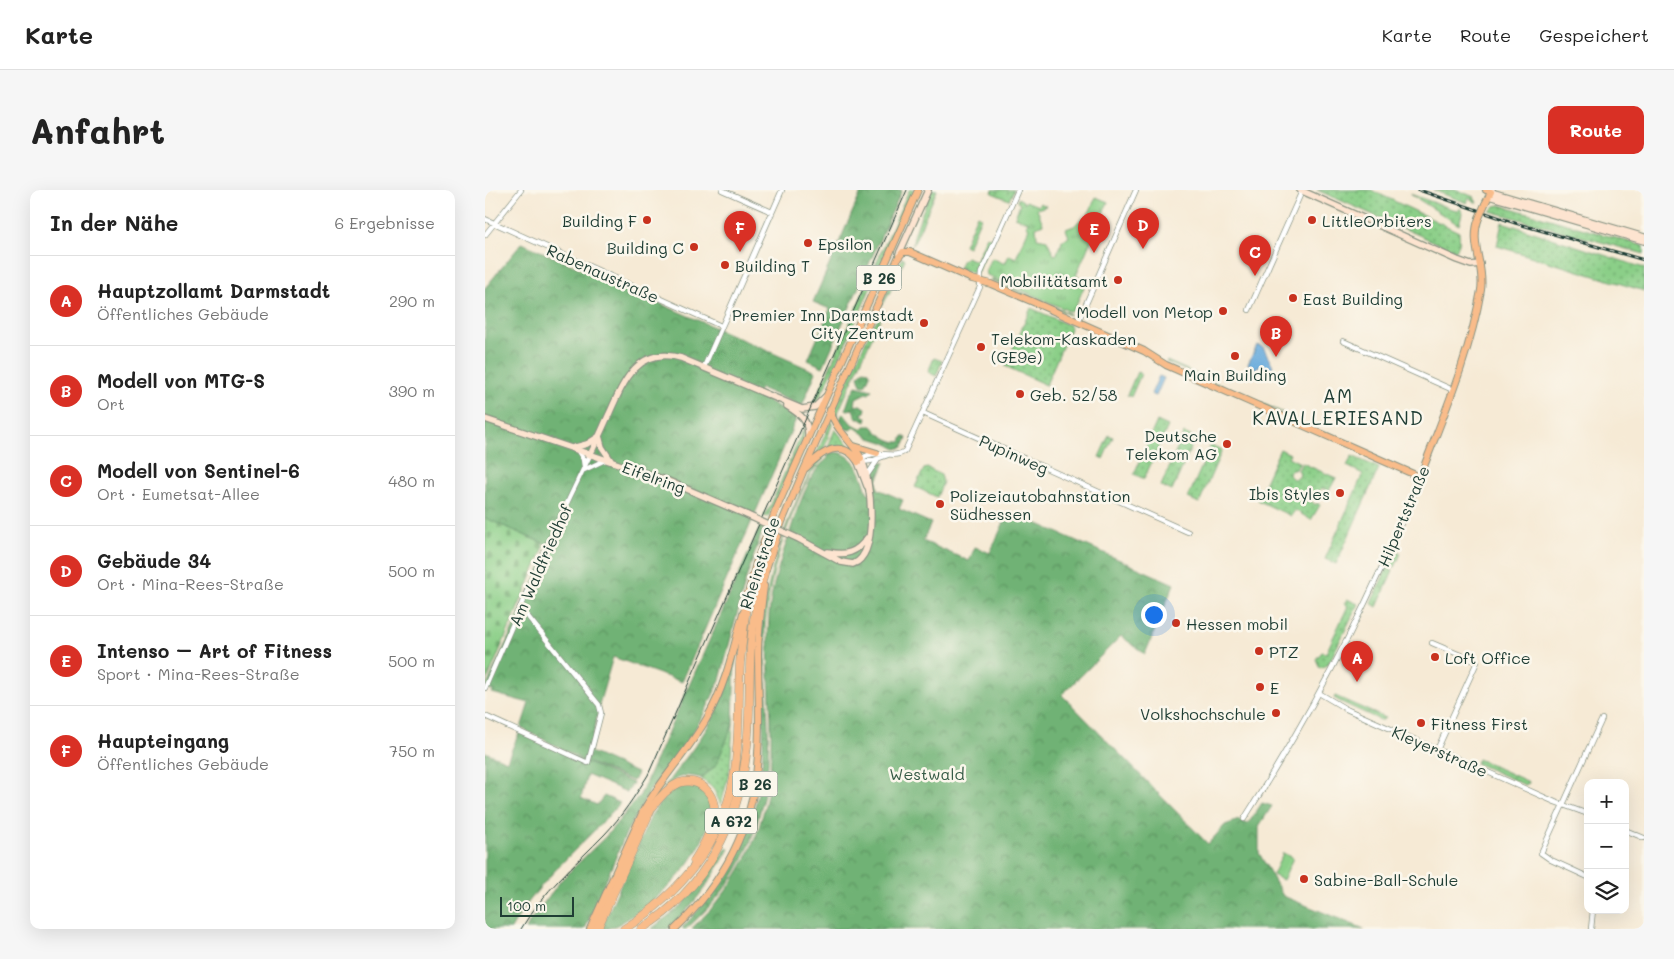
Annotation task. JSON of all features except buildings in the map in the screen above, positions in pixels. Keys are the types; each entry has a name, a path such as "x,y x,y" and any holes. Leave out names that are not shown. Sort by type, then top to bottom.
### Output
{"highway":[{"name":"A 672","path":"641,929 660,917 702,873 721,844 734,812 742,784 747,746 750,652 753,624 766,566"},
{"name":"A 672","path":"624,929 668,897 703,855 719,825 729,797 737,756 740,664 747,595"},
{"path":"597,929 651,809 669,789 677,784 691,782 703,786 709,792 713,799 714,814 708,835 696,858 668,897"}],"main road":[{"name":"Rheinstraße","path":"591,929 644,810 654,793 695,739 716,700 730,662 756,563 775,512 918,190"},
{"name":"Rheinstraße","path":"675,929 698,906 724,870 741,837 750,808 757,765 758,653 766,566 781,522 928,190"},
{"path":"1301,190 1461,262 1479,261"},
{"path":"1490,192 1644,236"},
{"path":"1490,192 1644,242"},
{"name":"Hilpertstraße","path":"1420,477 1453,390 1469,340 1482,279 1475,230 1490,192"},
{"path":"898,258 903,252 909,252 972,279 991,284 1151,354 1166,365 1420,477"},
{"path":"591,455 624,381 640,363 654,357 666,355 681,358 777,400 807,410 818,405 827,395"},
{"path":"777,400 803,418 808,429 808,439"},
{"path":"830,410 836,426 853,445 861,461"},
{"name":"Eifelring","path":"485,419 666,480 799,539 841,562 855,563 861,559 865,552 869,531 870,495 868,474 861,461"},
{"path":"571,449 587,444 599,436"},
{"path":"599,436 608,461"},
{"path":"853,445 877,456"},
{"path":"803,472 819,455 831,449 848,452 861,461"},
{"name":"Eifelring","path":"861,461 870,495"},
{"name":"Eifelring","path":"818,548 840,554 853,552 863,543 869,531"}],"street":[{"path":"485,234 521,190"},
{"path":"722,190 772,212"},
{"path":"704,367 782,190"},
{"path":"861,461 877,456 901,454 905,451 978,290 981,273 1018,190"},
{"path":"1078,322 1136,190"},
{"path":"1249,310 1301,190"},
{"name":"Rabenaustraße","path":"485,219 721,326"},
{"path":"1343,341 1453,390"},
{"name":"Pupinweg","path":"923,413 1188,532"},
{"path":"578,451 583,459 584,470 608,461"},
{"name":"Am Waldfriedhof","path":"485,688 548,543 591,455"},
{"path":"868,474 877,456"},
{"name":"Hilpertstraße","path":"1244,820 1319,693 1371,590 1420,477"},
{"path":"485,716 587,763 601,713 599,705 521,608"},
{"path":"1432,643 1477,662 1437,750"},
{"name":"Kleyerstraße","path":"1319,693 1343,708 1584,813"},
{"path":"1584,875 1551,860 1541,853 1601,719"},
{"path":"1629,832 1644,838"},
{"path":"1591,929 1593,914"}],"green space":[{"path":"862,190 902,190 823,367 808,360 830,309 813,302"},
{"path":"909,190 914,190 838,361 817,402 813,405"},
{"path":"932,190 937,190 913,245 917,226"},
{"path":"993,190 1014,190 1009,200 992,193"},
{"path":"1317,190 1371,190 1459,232 1459,244 1455,251"},
{"path":"1433,190 1457,190 1474,197 1477,203 1469,198 1467,203"},
{"path":"1410,194 1452,209 1458,210 1460,208 1462,213 1459,225"},
{"path":"1096,197 1108,202 1076,275 1087,280 1074,310 1069,311 987,275 986,271 992,258 1005,264 1009,255 1016,258 1029,228 1026,226 1028,222 1015,217 1020,204 1017,202 1018,198 1024,204 1026,201 1038,206 1040,203 1046,206 1037,209 1043,224 1036,227 1037,238 1047,240 1054,255 1057,254 1062,243 1061,241 1069,237 1066,229 1074,226 1082,218 1086,220"},
{"path":"1500,205 1644,246 1644,254 1490,211 1495,206"},
{"path":"977,215 981,217 968,247 964,245"},
{"path":"1502,222 1644,268 1644,291 1497,246"},
{"path":"987,236 992,239 978,271 971,273 959,268 966,257 976,261"},
{"path":"522,243 816,372 802,406 760,388 757,395 797,417 682,682 613,657 600,701 590,752 637,773 633,781 587,762 521,728 529,703 492,693 493,691 486,688 550,546 485,518 485,288"},
{"path":"902,258 905,259 888,296 881,306"},
{"path":"992,279 1070,314 1070,315 990,280"},
{"path":"1031,308 1071,326 1046,385 1005,366"},
{"path":"885,310 835,419 836,406 873,325"},
{"path":"934,358 942,361 936,376 928,372"},
{"path":"1166,362 1295,418 1296,419"},
{"path":"864,370 869,371 870,375 865,386 861,385 858,376"},
{"path":"1137,372 1141,374 1131,397 1127,395"},
{"path":"856,386 872,390 869,394 866,393 856,398 855,406 860,405 866,408 865,412 861,414 867,418 866,422 856,417 853,409 847,410 846,408"},
{"path":"843,413 851,423 862,429 865,426 872,426 885,437 897,442 901,442 903,436 907,438 903,447 896,449 870,438 854,427 850,430 846,429 839,421"},
{"path":"831,421 832,425 824,449 816,455"},
{"path":"1157,421 1168,426 1144,479 1134,474"},
{"path":"805,426 803,439 768,517 764,516 769,509"},
{"path":"835,429 854,452 839,446 828,447"},
{"path":"1184,433 1195,438 1172,491 1161,486"},
{"path":"1109,435 1113,437 1103,459 1099,457"},
{"path":"1211,445 1222,450 1199,503 1188,498"},
{"path":"1280,449 1290,454 1288,457 1300,463 1296,469 1290,471 1289,475 1293,479 1299,477 1300,473 1298,470 1302,463 1336,478 1327,494 1324,492 1327,487 1321,488 1319,492 1308,499 1316,505 1317,503 1320,505 1311,520 1295,510 1291,516 1257,500"},
{"name":"Westwald","path":"833,452 841,453 852,460 860,471 867,492 873,495 873,471 880,462 885,462 877,481 878,489 903,500 899,509 931,523 923,541 969,561 975,547 990,553 1009,511 1174,584 1145,654 1121,636 1062,695 1208,844 1225,825 1239,820 1248,824 1262,803 1272,806 1259,826 1259,853 1283,896 1364,929 691,929 710,911 726,891 751,849 759,827 766,803 771,752 768,649 769,615 772,595 782,555 804,494 816,470 828,458 828,454"},
{"path":"823,456 823,459 814,469 804,486 785,534 772,578 765,623 762,623 776,556 787,523 810,472"},
{"path":"1352,456 1379,468 1336,564 1325,559 1363,474 1347,466"},
{"path":"927,468 941,475 943,482 937,497 915,487 924,469"},
{"path":"485,518 542,543 544,547 485,685"},
{"path":"761,525 764,526 746,579 720,680 691,736 650,790 627,831 585,929 526,929 562,879 606,836 640,795"},
{"path":"1395,550 1401,553 1395,567 1391,566 1389,562"},
{"path":"1387,568 1393,571 1377,607 1371,603"},
{"path":"1347,599 1358,604 1328,665 1320,668 1316,659 1322,652 1326,653 1348,606 1344,604"},
{"path":"762,623 765,623 768,762 762,805 753,835 734,875 712,904 693,923 684,929 682,928 716,887 730,866 750,822 757,798 763,745"},
{"path":"1353,645 1357,648 1348,666 1343,664"},
{"path":"735,658 733,724 716,765 701,778 680,777 662,790 708,727 723,696"},
{"path":"1335,696 1385,718 1380,720 1339,701 1334,698"},
{"path":"733,724 730,769 721,805 713,788 701,779 716,765"},
{"path":"519,733 633,783 627,792 587,775 581,798 597,805 604,796 620,803 548,878 522,911 511,929 485,929 485,752 507,761"},
{"path":"1478,759 1529,783 1525,785 1476,763"},
{"path":"690,784 700,787 710,800 710,816 700,846 672,884 648,905 619,924 601,929 652,814 668,794 677,788"},
{"path":"727,847 729,849 716,871 702,892 686,910 668,929 651,929 681,906 705,879"},
{"path":"1283,853 1293,858 1283,880 1273,875"}],"water":[{"path":"1257,345 1263,347 1272,364 1273,367 1268,371 1261,365 1254,369 1248,364"},
{"path":"1159,376 1164,378 1156,396 1151,394"}],"tram line":[{"path":"521,929 549,890 617,820 648,775 907,190"}],"railway":[{"path":"1419,190 1515,223 1644,260"}],"place":[{"name":"Building F","path":"647,220"},
{"name":"LittleOrbiters","path":"1312,220"},
{"name":"Epsilon","path":"808,243"},
{"name":"Building C","path":"694,247"},
{"name":"Gebäude 34","path":"1143,249"},
{"name":"Haupteingang","path":"740,252"},
{"name":"Intenso – Art of Fitness","path":"1094,253"},
{"name":"Building T","path":"725,265"},
{"name":"Modell von Sentinel-6","path":"1255,276"},
{"name":"Mobilitätsamt","path":"1118,280"},
{"name":"East Building","path":"1293,298"},
{"name":"Modell von Metop","path":"1223,311"},
{"name":"Premier Inn Darmstadt City Zentrum","path":"924,323"},
{"name":"Telekom-Kaskaden (GE9e)","path":"981,347"},
{"name":"Main Building","path":"1235,356"},
{"name":"Modell von MTG-S","path":"1276,357"},
{"name":"Geb. 52/58","path":"1020,394"},
{"name":"Deutsche Telekom AG","path":"1227,444"},
{"name":"Ibis Styles","path":"1340,493"},
{"name":"Polizeiautobahnstation Südhessen","path":"940,504"},
{"name":"Hessen mobil","path":"1176,623"},
{"name":"PTZ","path":"1259,651"},
{"name":"Loft Office","path":"1435,657"},
{"name":"Hauptzollamt Darmstadt","path":"1357,682"},
{"name":"E","path":"1260,687"},
{"name":"Volkshochschule","path":"1276,713"},
{"name":"Fitness First","path":"1421,723"},
{"name":"Sabine-Ball-Schule","path":"1304,879"}],"district":[{"name":"AM KAVALLERIESAND","path":"1338,406"}]}
